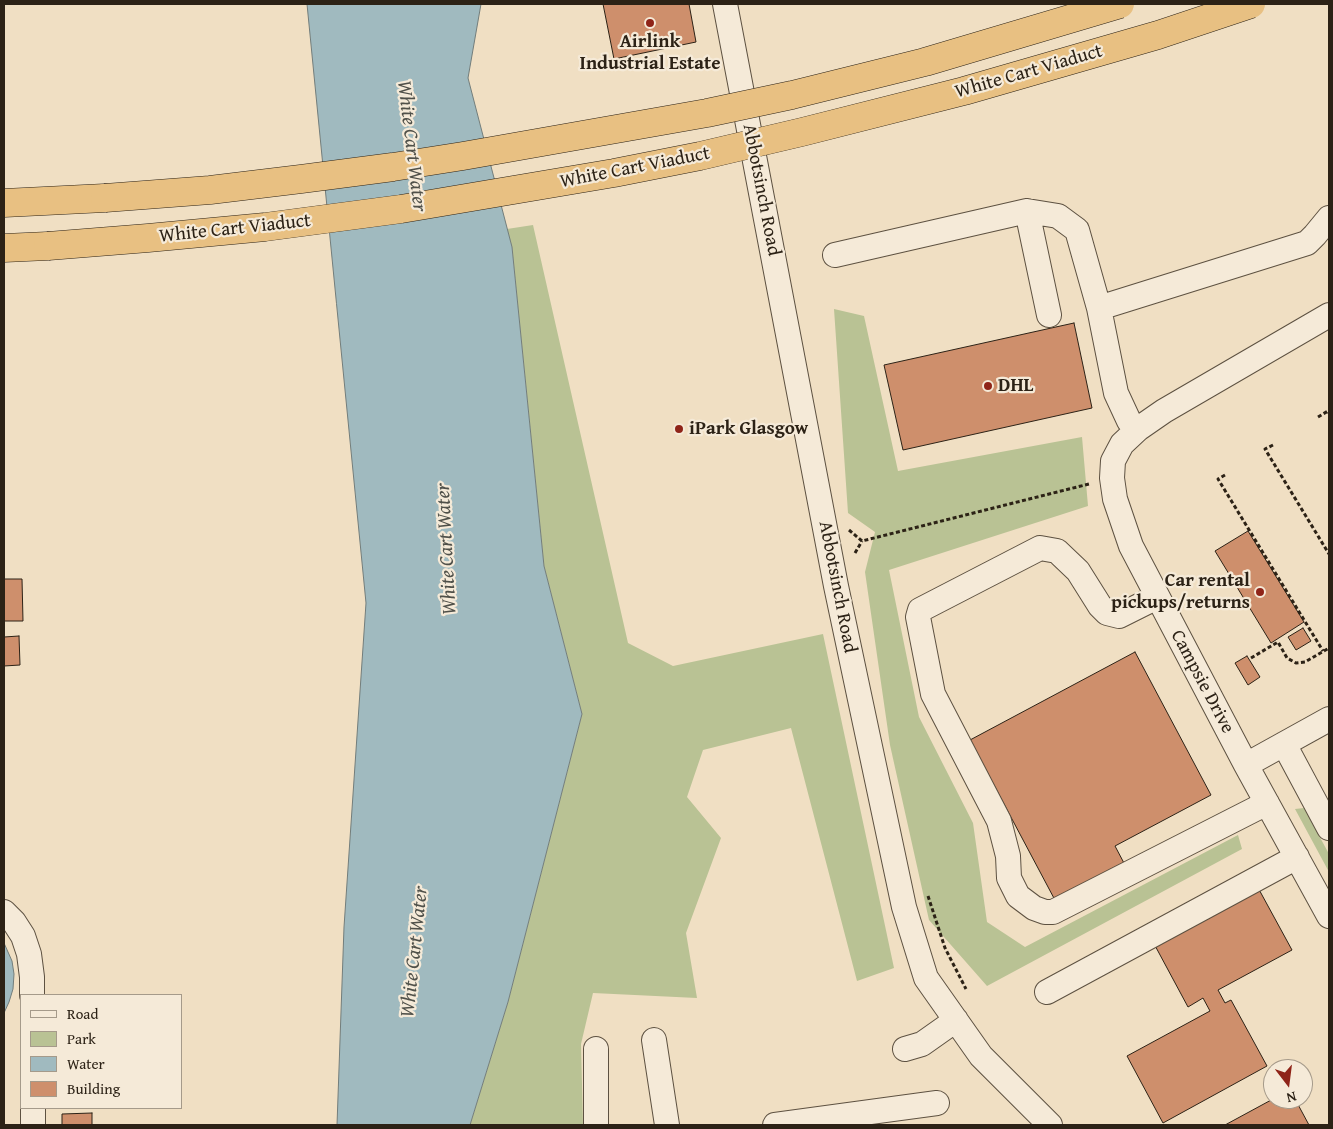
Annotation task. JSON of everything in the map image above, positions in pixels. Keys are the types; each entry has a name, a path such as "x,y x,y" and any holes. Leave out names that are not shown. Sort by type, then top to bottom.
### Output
{"highway":[{"name":"White Cart Viaduct","path":"4,203 105,198 301,180 463,156 707,114 925,62 1120,4"},
{"name":"White Cart Viaduct","path":"4,248 148,238 265,227 401,210 614,174 793,134 964,91 1158,35 1251,4"}],"street":[{"name":"Abbotsinch Road","path":"725,4 838,595 904,907 926,978 981,1056 1050,1125"},
{"path":"1027,211 1048,315"},
{"path":"835,255 1027,211 1058,216 1077,230 1099,308 1116,393 1129,421 1138,429"},
{"path":"1099,308 1306,242 1316,235 1329,218"},
{"name":"Campsie Drive","path":"1329,315 1138,429 1122,444 1113,461 1112,478 1114,500 1131,546 1246,765 1329,916"},
{"path":"1157,596 1119,616 1107,613 1100,606 1078,571 1057,551 1040,548 920,610 918,617 933,694 999,821 1008,856 1009,878 1018,896 1034,908 1045,912 1053,912 1267,803"},
{"path":"1246,765 1329,719"},
{"path":"1284,744 1329,828"},
{"path":"1047,992 1297,856"},
{"path":"4,912 14,922 23,936 29,954 32,994"},
{"path":"905,1049 922,1044 956,1020"},
{"path":"654,1040 668,1125"},
{"path":"596,1048 596,1125"},
{"path":"775,1125 937,1103"},
{"path":"33,1109 33,1125"}],"path":[{"path":"1318,417 1328,411 1329,414"},
{"path":"1273,445 1265,449 1329,554"},
{"path":"1225,475 1218,479 1323,652"},
{"path":"821,507 862,541 1112,478"},
{"path":"1252,658 1278,642 1287,658 1296,662 1305,662 1329,648"},
{"path":"926,888 945,948 969,996"}],"green space":[{"path":"533,225 628,643 673,666 823,634 894,968 857,981 791,728 703,750 687,797 721,838 686,933 697,998 593,993 581,1044 583,1125 470,1125 508,1002 582,714 544,566 512,248 507,229"},
{"path":"834,309 864,316 898,471 1082,437 1088,506 889,570 919,717 973,823 987,922 1025,947 1238,835 1242,849 987,986 929,920 890,745 865,572 875,532 848,513"},
{"path":"1304,808 1329,854 1329,872 1295,809"}],"water":[{"name":"White Cart Water","path":"307,4 481,4 468,78 512,247 544,566 582,714 508,1002 470,1125 337,1125 344,927 366,603"},
{"path":"4,943 12,961 14,974 13,989 4,1013"}],"building":[{"name":"Airlink Industrial Estate","path":"603,4 689,4 696,42 614,59"},
{"name":"DHL","path":"1074,323 1092,408 903,450 884,365"},
{"path":"1248,531 1304,622 1271,643 1215,551"},
{"path":"4,579 22,579 23,621 4,621"},
{"path":"1303,628 1311,641 1296,650 1288,637"},
{"path":"19,636 20,665 4,666 4,637"},
{"path":"1135,652 1211,795 1115,846 1125,865 1056,902 970,740"},
{"path":"1247,656 1260,677 1248,685 1235,663"},
{"path":"1256,884 1292,950 1218,990 1225,1003 1231,1000 1263,1059 1263,1068 1163,1123 1127,1056 1210,1011 1203,998 1188,1007 1152,940"},
{"path":"1263,1104 1263,1109 1300,1109 1309,1125 1225,1125"},
{"path":"92,1113 92,1125 62,1125 62,1114"}],"place":[{"name":"Airlink Industrial Estate","path":"650,23"},
{"name":"DHL","path":"988,386"},
{"name":"iPark Glasgow","path":"679,429"},
{"name":"Car rental pickups/returns","path":"1260,592"}]}
